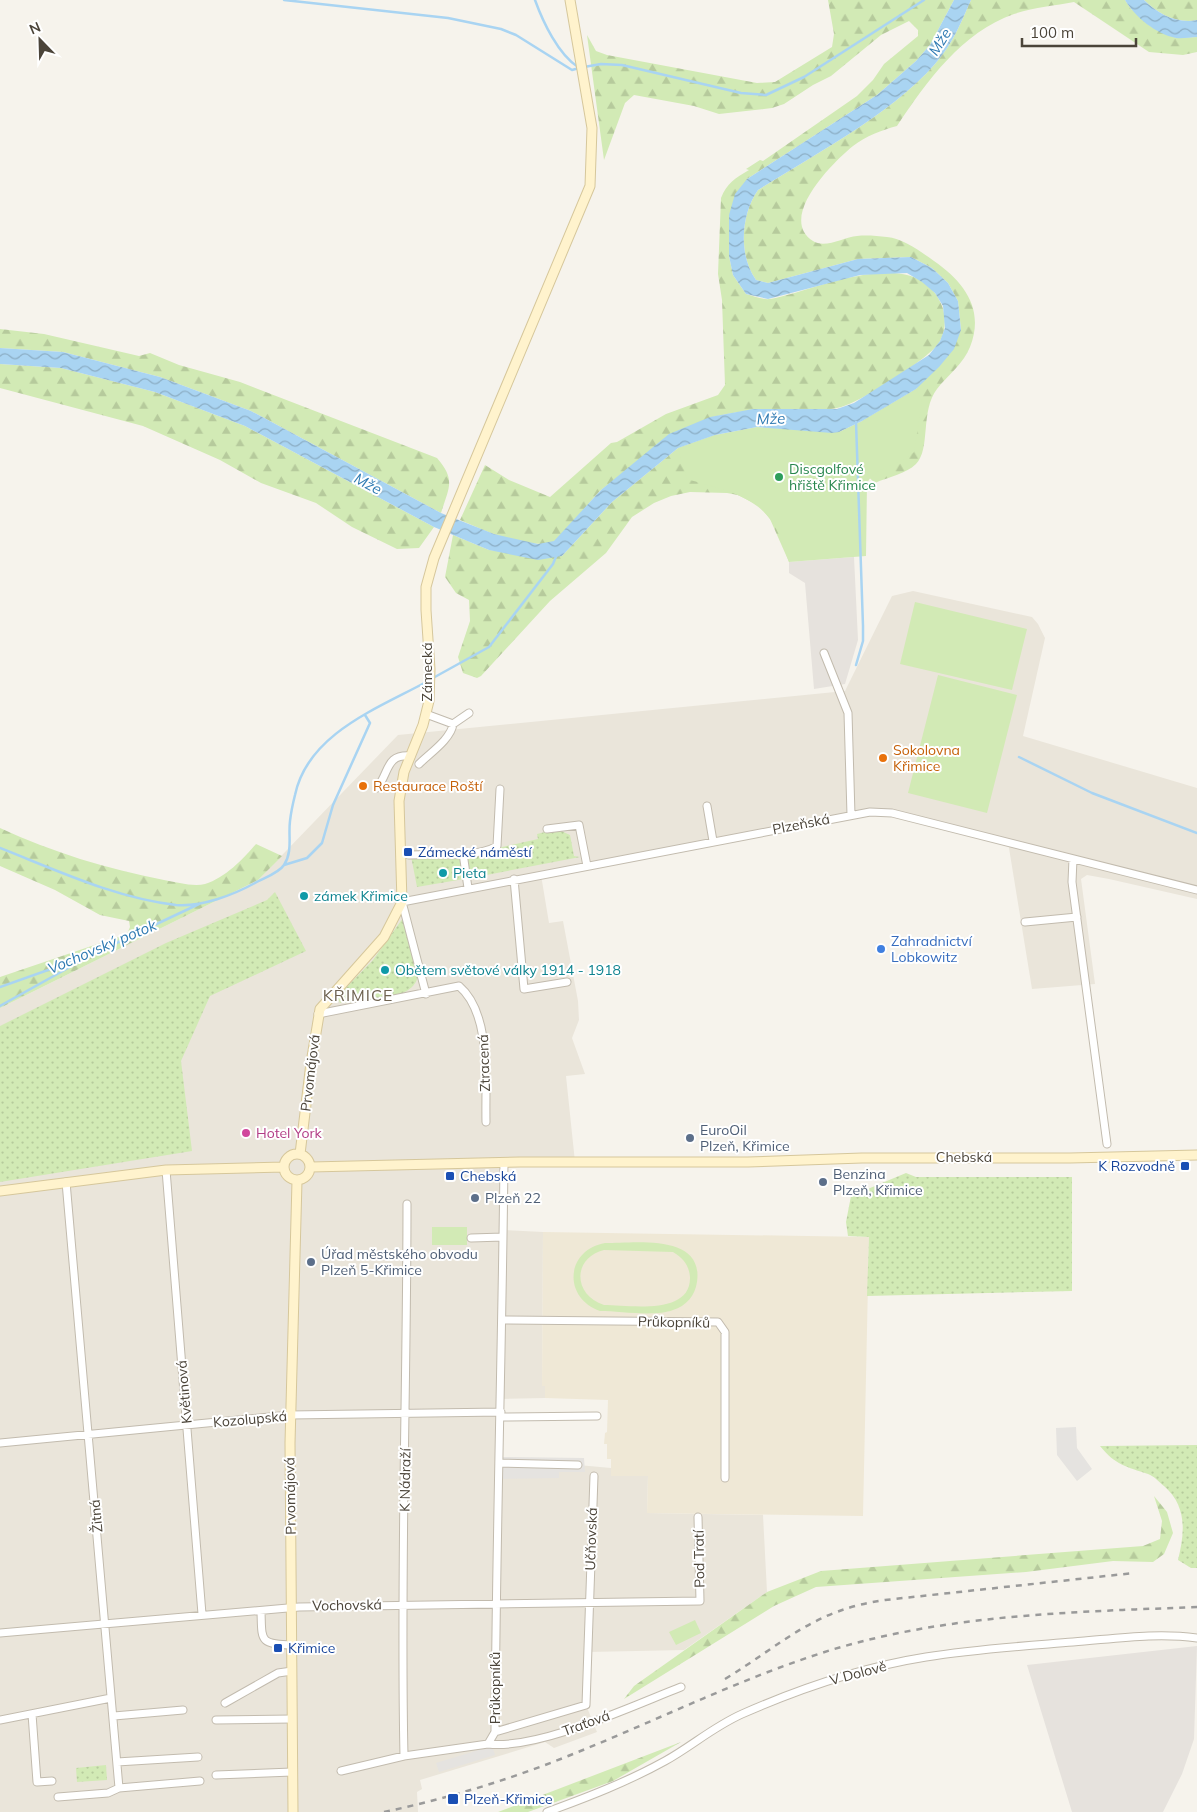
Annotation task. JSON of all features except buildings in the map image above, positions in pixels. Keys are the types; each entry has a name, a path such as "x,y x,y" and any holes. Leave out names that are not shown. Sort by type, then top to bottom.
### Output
{"street":[{"name":"Zámecká","path":"402,902 399,801 402,781 426,714 429,698 426,587 434,558 590,186 592,128 570,0"},
{"path":"824,653 848,713 851,815"},
{"path":"419,764 447,737 452,730 453,724 469,713"},
{"path":"426,714 453,724"},
{"path":"377,788 394,758 401,755 411,756"},
{"path":"409,854 463,853 490,850 497,846 500,789"},
{"path":"707,806 713,841"},
{"name":"Plzeňská","path":"402,902 870,812 892,813 1197,890"},
{"path":"548,829 579,825 587,866"},
{"path":"463,853 468,888"},
{"path":"1073,859 1072,882 1107,1144"},
{"path":"514,879 524,989 567,982"},
{"path":"317,1018 426,994 402,902"},
{"path":"317,1018 328,997 359,966 384,937 402,902"},
{"path":"1025,922 1077,917"},
{"name":"Ztracená","path":"426,994 459,986 467,993 482,1027 486,1122"},
{"name":"Prvomájová","path":"300,1154 317,1018"},
{"path":"300,1154 308,1158 311,1167 305,1178 297,1181 289,1178 284,1168 288,1157 300,1154"},
{"name":"Chebská","path":"311,1167 504,1162 748,1162 862,1158 1070,1158 1197,1154"},
{"name":"Průkopníků","path":"495,1732 495,1603 501,1414 504,1162"},
{"path":"0,1191 166,1170 284,1168"},
{"name":"Květinová","path":"166,1170 202,1614"},
{"name":"Prvomájová","path":"293,1812 290,1415 297,1181"},
{"name":"Žitná","path":"66,1182 119,1788"},
{"name":"K Nádraží","path":"404,1756 402,1604 407,1413 408,1204"},
{"path":"471,1238 503,1237"},
{"name":"Průkopníků","path":"502,1320 718,1322 725,1332 725,1478"},
{"name":"Kozolupská","path":"0,1443 290,1415 407,1413 596,1416"},
{"path":"500,1463 578,1465"},
{"name":"Učňovská","path":"586,1705 594,1476"},
{"name":"Pod Tratí","path":"589,1602 700,1601 698,1517"},
{"name":"Vochovská","path":"0,1632 291,1607 589,1602"},
{"path":"261,1611 261,1636 265,1641 278,1645 292,1645"},
{"name":"V Dolově","path":"547,1812 643,1773 667,1760 711,1730 740,1715 804,1689 880,1666 924,1657 987,1648 1147,1636 1197,1638"},
{"path":"225,1703 278,1673 292,1671"},
{"name":"Traťová","path":"341,1771 404,1756 488,1744 504,1746 565,1731 680,1687"},
{"path":"0,1720 111,1698"},
{"name":"Traťová","path":"495,1732 586,1705"},
{"path":"114,1716 183,1710"},
{"path":"32,1714 37,1782 52,1781"},
{"path":"216,1720 292,1719"},
{"path":"488,1744 495,1732"},
{"path":"117,1762 198,1757"},
{"path":"216,1775 292,1772"},
{"path":"58,1797 108,1794 119,1788 200,1781"}],"shaded area":[{"path":"854,557 858,640 845,684 814,689 805,583 789,573 789,562"},
{"path":"913,591 1032,617 1038,624 1045,638 1023,736 1197,788 1197,899 1087,875 1081,879 1095,984 1032,989 1008,842 870,812 541,875 549,923 563,921 578,1001 579,1020 572,1038 585,1074 566,1076 575,1162 505,1162 503,1230 543,1232 542,1385 545,1386 545,1398 501,1399 500,1463 578,1465 611,1468 611,1476 648,1476 647,1513 763,1515 767,1592 684,1650 588,1652 586,1705 597,1732 554,1748 545,1742 420,1780 422,1789 417,1792 418,1812 0,1812 0,1008 258,880 398,735 845,691 892,596"},
{"path":"543,1232 869,1237 863,1516 647,1513 648,1476 611,1476 611,1459 607,1459 607,1444 604,1444 605,1433 607,1432 608,1400 545,1398 545,1386 542,1386"},
{"path":"1076,1427 1077,1448 1092,1469 1077,1481 1057,1455 1056,1428"},
{"path":"500,1457 584,1458 585,1472 559,1472 559,1478 499,1479"},
{"path":"1197,1646 1194,1739 1182,1774 1163,1812 1072,1812 1027,1665"},
{"path":"492,1746 495,1755 439,1772 436,1763"}],"green space":[{"path":"828,0 954,0 930,45 916,61 877,95 747,179 729,256 733,275 746,294 767,299 864,275 889,273 911,276 929,286 942,306 945,324 940,341 934,349 909,369 876,390 847,405 828,409 744,411 706,420 606,486 553,542 542,544 505,538 460,520 485,465 509,480 550,497 611,443 617,442 666,414 718,395 725,385 722,300 718,274 721,198 723,193 732,181 749,170 746,169 760,160 763,161 857,96 873,80 884,64 918,36 918,30 909,21 881,35 831,76 784,104 772,108 719,114 694,106 634,95 625,103 604,160 587,35 596,51 607,55 757,83 775,82 832,47 834,34"},
{"path":"971,0 1125,0 1131,9 1176,38 1197,37 1197,52 1183,55 1149,52 1074,2 1036,8 1014,14 995,22 962,45 933,76 897,126 858,142 833,164 822,177 805,205 801,219 804,231 813,241 823,244 852,237 887,237 912,246 945,269 963,287 973,309 975,320 974,333 967,353 937,389 932,398 921,457 916,464 907,470 875,483 863,472 862,421 916,389 961,330 958,301 948,283 932,268 911,257 858,259 768,283 756,280 746,259 744,247 745,222 752,200 758,190 857,129 905,93 926,74 943,54 959,28"},
{"path":"1144,0 1197,0 1197,20 1182,21 1168,17 1155,10"},
{"path":"0,329 44,334 139,356 150,353 179,365 240,382 437,458 449,478 448,490 441,513 251,411 160,377 63,352 0,348"},
{"path":"0,364 61,368 155,392 245,426 434,527 419,548 397,549 352,527 316,503 261,483 220,460 143,426 0,388"},
{"name":"Discgolfové hřiště Křimice","path":"916,389 922,401 914,452 902,461 877,472 867,483 866,556 789,562 776,529 770,519 754,503 733,493 687,479 678,448 715,435 757,427 839,432 862,421"},
{"path":"715,435 856,512 789,562 770,519 759,506 738,495 727,493 690,492 671,496 654,503 632,517 606,553 550,601 481,676 477,678 463,673 458,657 470,621 469,600 456,593 445,577 453,535 489,550 562,556 612,502 678,448"},
{"path":"915,602 1027,629 1012,690 900,664"},
{"path":"938,675 1017,695 987,813 908,793"},
{"path":"0,828 40,845 101,865 143,876 190,885 205,884 220,877 239,862 256,844 282,856 258,880 0,1008 0,977 127,934 130,927 129,921 100,915 55,890 0,866"},
{"path":"557,829 570,835 574,856 580,857 471,878 467,860 471,854 538,839 537,834"},
{"path":"411,856 460,857 464,879 417,887"},
{"path":"275,892 306,951 210,996 181,1061 192,1151 0,1182 0,1026 166,943 267,900"},
{"path":"403,918 418,975 415,984 398,995 373,1000 340,1003 337,997 373,960"},
{"path":"906,1173 916,1177 1072,1177 1072,1291 867,1296 869,1237 848,1236 846,1222 851,1196"},
{"path":"432,1227 467,1227 467,1245 432,1245"},
{"path":"649,1242 679,1248 690,1255 696,1266 697,1282 694,1292 682,1306 666,1312 600,1311 588,1304 579,1295 575,1285 574,1274 576,1264 582,1255 592,1247 605,1243","holes":["604,1250 673,1252 685,1262 690,1277 688,1289 680,1298 670,1303 657,1306 604,1305 586,1293 582,1285 580,1277 586,1261 594,1254"]},
{"path":"1197,1445 1197,1568 1191,1568 1178,1560 1183,1530 1177,1502 1164,1486 1152,1476 1116,1461 1100,1446"},
{"path":"1154,1496 1167,1512 1173,1533 1164,1554 1153,1562 1113,1561 1026,1572 816,1587 774,1606 624,1699 634,1686 767,1592 821,1571 1143,1546 1160,1539 1162,1521"},
{"path":"695,1620 701,1633 676,1645 669,1632"},
{"path":"681,1742 613,1781 528,1812 498,1812"},
{"path":"106,1765 107,1780 77,1782 76,1768"}],"water":[{"name":"Mže","path":"954,0 971,0 951,41 926,74 905,93 857,129 758,190 752,200 745,222 744,247 750,270 756,280 768,283 858,259 911,257 932,268 948,283 958,301 961,330 954,349 939,367 916,389 862,421 839,432 757,427 715,435 678,448 612,502 562,556 538,560 489,550 434,527 245,426 155,392 61,368 0,364 0,348 63,352 160,377 251,411 441,513 494,534 538,544 554,541 601,490 669,434 710,417 753,409 837,409 854,403 929,355 940,341 945,328 943,306 935,293 907,273 860,275 768,299 746,294 733,275 729,256 729,215 735,194 747,179 877,95 916,61 930,45"},
{"path":"1125,0 1144,0 1155,10 1168,17 1182,21 1197,20 1197,37 1176,38 1161,33 1134,13"}],"waterway":[{"path":"284,0 448,18 501,29 516,35 572,70 579,68"},
{"path":"535,0 542,18 558,46 578,67"},
{"path":"584,67 601,64 622,65 741,93 766,95 804,77 924,0"},
{"path":"856,422 863,626 863,641 856,665"},
{"path":"433,678 489,647 553,564 557,554"},
{"path":"0,848 108,890 153,901 186,905 207,902 227,896 271,875 284,865 289,849 290,821 295,795 302,773 314,755 348,725 428,681"},
{"path":"284,865 307,858 322,843 333,805 370,723 365,715"},
{"path":"1019,757 1092,793 1197,833"},
{"name":"Vochovský potok","path":"0,987 93,954 199,904"},
{"path":"0,1006 86,958"}],"railway":[{"path":"725,1679 818,1620 860,1605 885,1600 1134,1573"},
{"path":"384,1812 458,1794 506,1779 578,1752 703,1698 767,1673 831,1650 876,1638 921,1629 1013,1617 1197,1607"}],"place":[{"name":"Discgolfové hřiště Křimice","path":"779,477"},
{"name":"Sokolovna Křimice","path":"883,758"},
{"name":"Restaurace Roští","path":"363,786"},
{"name":"Zámecké náměstí","path":"408,852"},
{"name":"Pieta","path":"443,873"},
{"name":"zámek Křimice","path":"304,896"},
{"name":"Zahradnictví Lobkowitz","path":"881,949"},
{"name":"Obětem světové války 1914 - 1918","path":"385,970"},
{"name":"Hotel York","path":"246,1133"},
{"name":"EuroOil Plzeň, Křimice","path":"690,1138"},
{"name":"K Rozvodně","path":"1185,1166"},
{"name":"Chebská","path":"450,1176"},
{"name":"Benzina Plzeň, Křimice","path":"823,1182"},
{"name":"Plzeň 22","path":"475,1198"},
{"name":"Úřad městského obvodu Plzeň 5-Křimice","path":"311,1262"},
{"name":"Křimice","path":"278,1648"},
{"name":"Plzeň-Křimice","path":"453,1799"}],"district":[{"name":"KŘIMICE","path":"358,995"}]}
